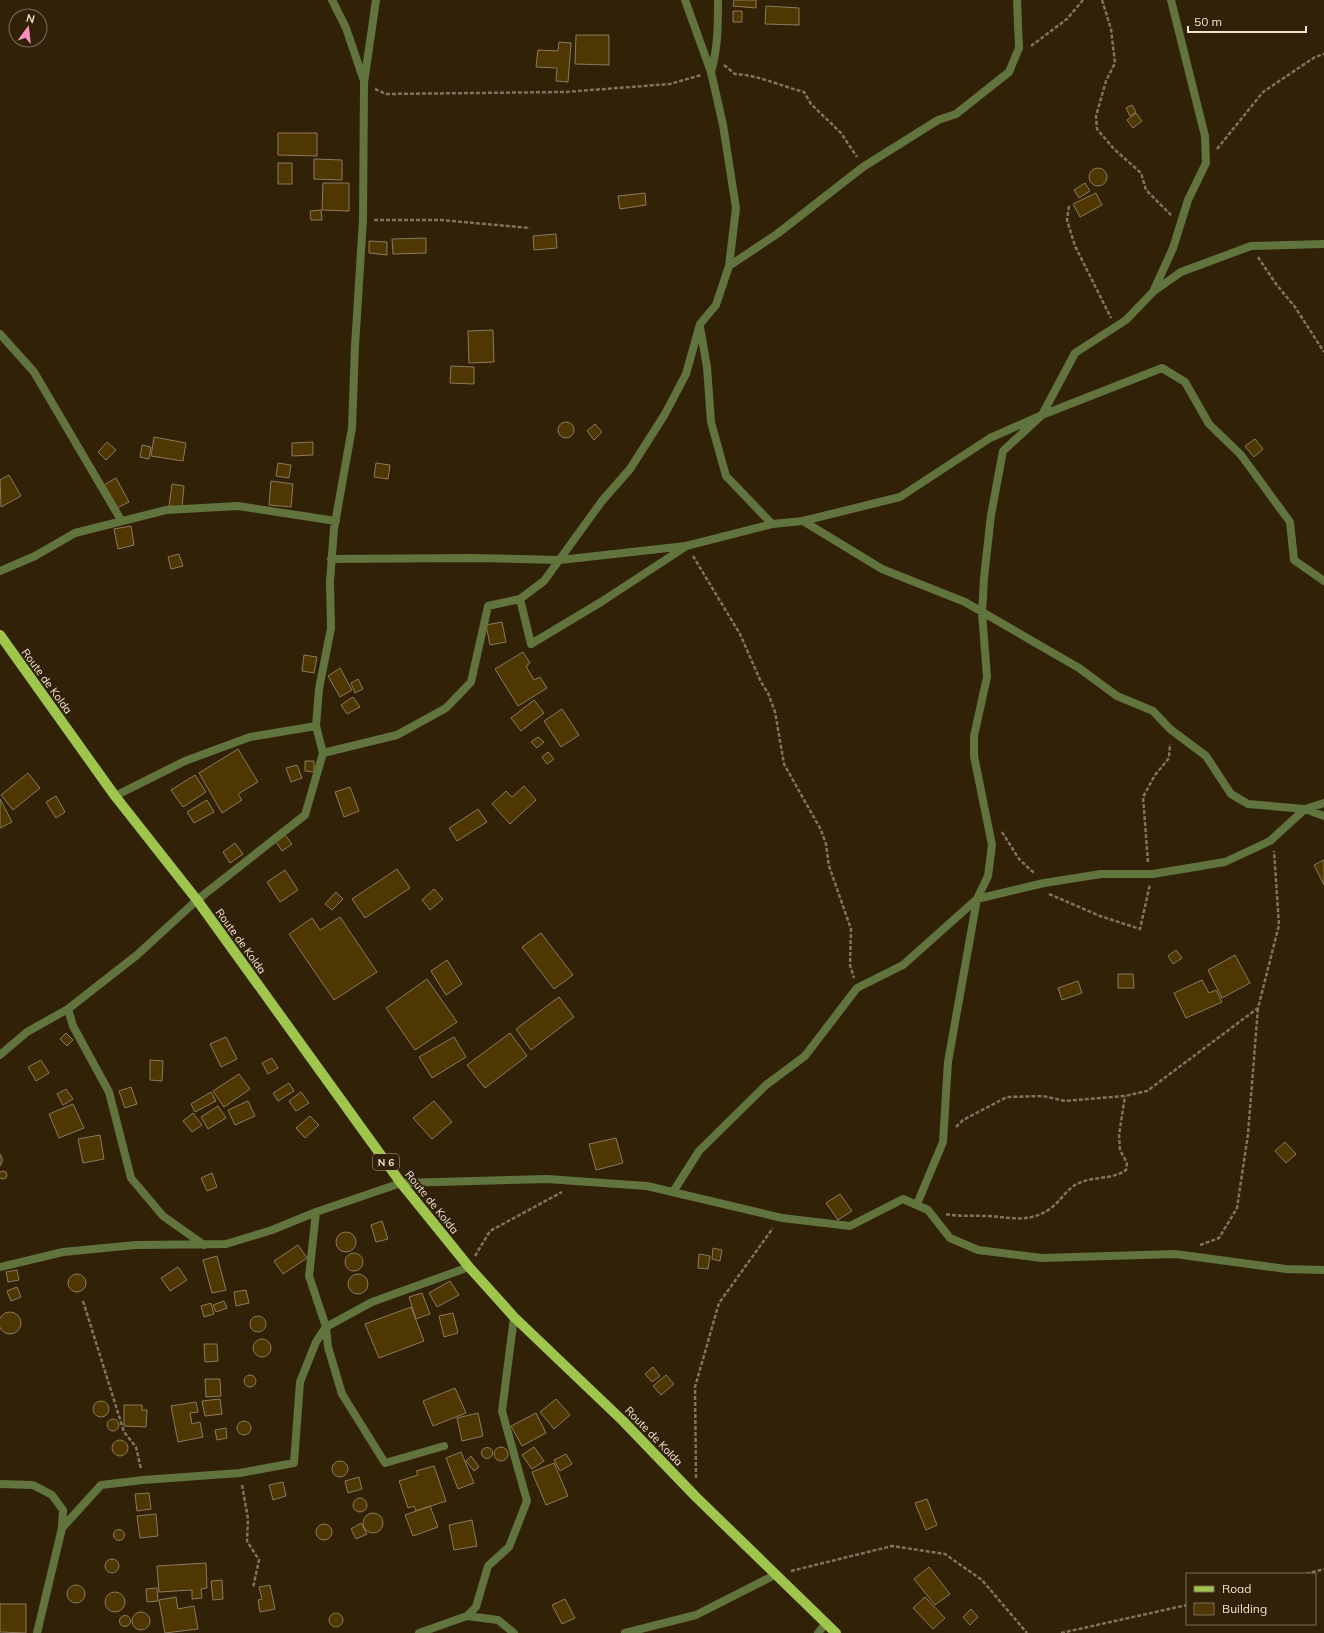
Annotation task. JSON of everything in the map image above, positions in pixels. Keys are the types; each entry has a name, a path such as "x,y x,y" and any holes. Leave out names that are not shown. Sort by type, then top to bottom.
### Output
{"main road":[{"name":"Route de Kolda","path":"0,635 115,796 197,900 401,1183 469,1267 514,1317 623,1421 696,1497 836,1633"}],"street":[{"path":"332,0 346,28 364,83"},
{"path":"0,1055 27,1032 68,1008 137,955 197,900 305,815 323,753 316,726 319,689 331,628 331,559 343,473 352,428 355,346 363,220 364,83 376,0"},
{"path":"323,753 397,735 446,708 471,682 488,606 520,599 544,581 602,501 630,469 665,414 686,374 700,324 716,305 729,266 736,208 723,125 712,72 686,0"},
{"path":"712,72 716,55 718,0"},
{"path":"729,266 777,234 863,167 938,120 956,114 1009,72 1019,48 1017,0"},
{"path":"1153,292 1178,230 1188,200 1206,163 1205,136 1171,0"},
{"path":"917,1204 942,1142 948,1062 977,899 988,876 992,845 974,756 974,736 987,677 982,613 984,578 991,515 1003,451 1042,415 1075,353 1126,320 1153,292 1181,272 1251,246 1324,244"},
{"path":"700,324 707,367 711,422 726,476 772,524"},
{"path":"0,334 34,372 121,520"},
{"path":"331,559 473,558 560,560 686,546 772,524 804,521 900,497 990,438 1042,415 1162,368 1185,382 1209,424 1241,455 1290,522 1294,560 1324,581"},
{"path":"0,571 35,556 75,533 121,520 166,510 238,506 336,521"},
{"path":"804,521 882,569 965,602 1080,668 1117,696 1153,712 1170,729 1206,756 1231,794 1248,804 1305,810 1324,816"},
{"path":"520,599 531,644 601,602 686,546"},
{"path":"115,796 185,761 250,737 316,726"},
{"path":"673,1192 699,1152 766,1085 805,1056 858,988 903,965 977,899 1044,883 1101,874 1153,874 1225,862 1270,841 1305,810 1324,802"},
{"path":"68,1008 73,1026 109,1092 131,1178 163,1216 204,1245"},
{"path":"0,1267 63,1252 136,1245 226,1244 272,1230 316,1212 401,1183 547,1179 647,1186 782,1218 850,1226 903,1199 928,1210 950,1238 978,1250 1042,1258 1175,1254 1286,1269 1324,1270"},
{"path":"316,1212 309,1276 326,1327 328,1347 342,1394 385,1462 444,1446"},
{"path":"62,1528 101,1485 143,1480 240,1473 294,1463 300,1382 316,1342 326,1327 372,1302 469,1267"},
{"path":"419,1633 467,1616 476,1607 488,1566 509,1546 527,1502 502,1411 514,1317"},
{"path":"0,1484 33,1485 52,1495 63,1510 62,1528 37,1633"},
{"path":"624,1633 696,1615 775,1575"},
{"path":"467,1616 498,1620 514,1633"},
{"path":"818,1633 826,1623"}],"path":[{"path":"1030,46 1067,19 1083,0"},
{"path":"1102,0 1111,29 1115,63 1106,81 1096,116 1097,129 1114,149 1141,173 1146,190 1170,214 1178,230"},
{"path":"1206,163 1233,127 1263,92 1315,57 1324,54"},
{"path":"716,55 727,68 735,74 749,74 777,85 804,92 811,104 841,133 863,167"},
{"path":"364,83 386,94 565,92 670,84 712,72"},
{"path":"1069,206 1067,220 1075,246 1115,327"},
{"path":"363,220 441,220 530,228"},
{"path":"1251,246 1276,284 1295,307 1324,352"},
{"path":"686,546 740,634 775,712 784,764 821,830 826,844 829,866 851,929 850,965 858,988"},
{"path":"999,828 1019,859 1044,883 1046,893 1100,916 1140,929 1153,874 1148,865 1143,797 1155,775 1169,758 1170,729"},
{"path":"1197,1246 1219,1238 1237,1208 1248,1134 1258,1008 1279,925 1274,851 1270,841"},
{"path":"942,1142 963,1120 1007,1097 1043,1096 1065,1101 1125,1096 1147,1091 1258,1008"},
{"path":"928,1210 956,1216 984,1216 1012,1220 1033,1217 1052,1207 1061,1197 1078,1183 1120,1175 1126,1170 1127,1163 1120,1150 1119,1135 1125,1096"},
{"path":"469,1267 490,1232 581,1182"},
{"path":"696,1497 695,1388 719,1303 764,1238 782,1218"},
{"path":"83,1301 124,1432 136,1447 143,1480"},
{"path":"240,1473 248,1520 247,1541 259,1560 253,1588"},
{"path":"775,1575 892,1546 945,1554 982,1580 1027,1633"},
{"path":"1310,1573 1324,1569"},
{"path":"1061,1633 1186,1605"}],"building":[{"path":"734,0 756,0 756,8 733,6"},
{"path":"766,6 799,8 799,25 765,24"},
{"path":"733,11 742,11 742,22 733,22"},
{"path":"576,35 609,35 609,65 575,64"},
{"path":"559,42 571,43 568,82 556,81 557,68 536,67 538,50 558,51"},
{"path":"1132,105 1136,112 1130,116 1126,108"},
{"path":"1136,113 1142,121 1133,128 1127,120"},
{"path":"278,133 317,133 317,156 278,155"},
{"path":"314,159 342,160 342,180 314,179"},
{"path":"278,163 292,163 292,184 278,184"},
{"path":"1098,168 1104,171 1107,177 1104,183 1098,186 1092,183 1089,177 1092,171"},
{"path":"323,183 349,183 349,211 322,210"},
{"path":"1085,183 1090,191 1079,198 1074,190"},
{"path":"645,193 646,205 620,209 618,196"},
{"path":"1096,193 1102,205 1080,217 1073,204"},
{"path":"321,210 322,220 311,220 310,211"},
{"path":"556,234 557,248 534,250 533,236"},
{"path":"426,238 426,253 393,254 392,239"},
{"path":"369,241 387,242 387,255 369,253"},
{"path":"493,330 494,362 469,363 468,331"},
{"path":"451,366 474,367 474,384 450,383"},
{"path":"563,422 569,422 574,427 572,436 569,438 563,438 558,433 558,427"},
{"path":"595,424 602,432 594,440 587,431"},
{"path":"154,437 186,443 183,461 151,456"},
{"path":"1255,439 1263,449 1254,457 1245,446"},
{"path":"107,442 116,450 106,460 98,452"},
{"path":"313,442 313,455 292,456 292,443"},
{"path":"142,445 151,447 149,459 140,457"},
{"path":"278,463 291,465 289,478 276,476"},
{"path":"376,463 390,465 388,479 374,477"},
{"path":"9,475 21,496 1,507 0,480"},
{"path":"116,478 129,502 117,508 104,485"},
{"path":"271,481 293,484 291,507 269,505"},
{"path":"172,484 184,486 182,507 169,506"},
{"path":"131,526 134,545 118,549 114,529"},
{"path":"179,554 183,566 171,569 168,557"},
{"path":"502,622 506,642 490,645 486,625"},
{"path":"523,652 530,663 526,666 534,680 540,677 547,688 518,706 495,669"},
{"path":"304,655 317,657 314,673 302,671"},
{"path":"340,668 352,690 340,697 328,676"},
{"path":"358,679 363,689 355,693 351,683"},
{"path":"353,697 360,707 347,714 341,705"},
{"path":"534,700 544,713 521,731 511,718"},
{"path":"562,709 579,735 561,747 544,721"},
{"path":"538,737 544,742 537,748 531,742"},
{"path":"238,749 258,782 238,794 242,800 222,813 199,773"},
{"path":"548,752 554,759 547,764 542,757"},
{"path":"305,761 314,761 314,772 305,771"},
{"path":"297,765 302,778 291,782 286,768"},
{"path":"28,773 40,788 13,810 1,795"},
{"path":"195,775 206,792 183,807 171,790"},
{"path":"524,786 536,800 510,824 492,804 506,791 512,797"},
{"path":"350,787 359,811 344,817 335,792"},
{"path":"56,796 65,812 56,818 46,802"},
{"path":"0,799 12,822 0,828"},
{"path":"207,800 214,812 194,823 187,812"},
{"path":"478,809 487,822 457,841 449,828"},
{"path":"285,835 292,844 282,851 276,842"},
{"path":"235,843 243,854 230,863 223,852"},
{"path":"1324,860 1324,885 1314,865"},
{"path":"397,869 410,888 365,918 352,899"},
{"path":"285,870 298,890 280,902 267,882"},
{"path":"434,889 443,899 430,910 422,900"},
{"path":"336,892 343,899 332,910 325,904"},
{"path":"340,917 377,972 334,1000 289,934 312,918 320,930"},
{"path":"541,933 573,975 554,989 522,947"},
{"path":"1176,950 1182,958 1173,964 1168,956"},
{"path":"1235,955 1250,983 1222,998 1208,970"},
{"path":"447,960 462,984 446,995 431,971"},
{"path":"1118,974 1133,974 1134,988 1118,988"},
{"path":"427,979 457,1022 415,1050 386,1008"},
{"path":"1202,980 1209,993 1216,990 1222,1002 1186,1018 1174,993"},
{"path":"1078,981 1082,993 1062,1000 1058,988"},
{"path":"559,997 574,1017 531,1050 516,1029"},
{"path":"66,1033 73,1040 67,1046 60,1039"},
{"path":"510,1033 527,1056 485,1088 467,1065"},
{"path":"226,1037 237,1059 221,1067 210,1044"},
{"path":"454,1037 466,1057 432,1078 419,1057"},
{"path":"272,1058 278,1068 268,1074 262,1063"},
{"path":"41,1060 49,1073 36,1081 28,1067"},
{"path":"150,1060 163,1061 162,1081 150,1080"},
{"path":"239,1074 250,1089 224,1107 213,1091"},
{"path":"289,1083 294,1091 278,1101 273,1093"},
{"path":"131,1087 137,1104 125,1108 119,1091"},
{"path":"66,1089 73,1099 63,1105 57,1094"},
{"path":"211,1092 216,1101 195,1112 191,1104"},
{"path":"301,1092 309,1103 296,1111 289,1101"},
{"path":"248,1101 255,1116 235,1125 228,1110"},
{"path":"434,1101 452,1122 432,1139 413,1118"},
{"path":"73,1104 84,1128 59,1138 49,1114"},
{"path":"218,1106 226,1118 208,1129 201,1117"},
{"path":"193,1113 202,1125 192,1132 183,1121"},
{"path":"310,1116 319,1125 305,1138 296,1128"},
{"path":"100,1135 104,1159 83,1163 78,1139"},
{"path":"616,1138 623,1163 596,1170 589,1144"},
{"path":"1285,1142 1296,1154 1286,1163 1275,1151"},
{"path":"0,1154 3,1160 0,1166"},
{"path":"3,1171 6,1172 6,1178 3,1179 0,1178 -1,1175 0,1172"},
{"path":"212,1173 217,1187 207,1191 201,1178"},
{"path":"840,1194 852,1211 838,1220 826,1203"},
{"path":"382,1221 388,1239 376,1242 371,1225"},
{"path":"346,1232 353,1235 356,1242 353,1249 346,1252 339,1249 336,1242 339,1235"},
{"path":"298,1245 307,1258 283,1274 274,1261"},
{"path":"713,1248 722,1250 720,1261 712,1259"},
{"path":"354,1253 360,1256 363,1262 360,1268 354,1271 348,1268 345,1262 348,1256"},
{"path":"699,1254 710,1256 708,1269 698,1268"},
{"path":"217,1256 226,1290 212,1293 203,1260"},
{"path":"178,1267 187,1280 170,1291 161,1278"},
{"path":"17,1270 19,1280 8,1282 6,1272"},
{"path":"77,1274 83,1277 86,1283 83,1289 77,1292 71,1289 68,1283 71,1277"},
{"path":"358,1274 365,1277 368,1284 365,1291 358,1294 351,1291 348,1284 351,1277"},
{"path":"450,1281 459,1295 437,1307 429,1293"},
{"path":"17,1287 21,1297 11,1301 7,1291"},
{"path":"246,1290 249,1303 236,1306 234,1292"},
{"path":"422,1293 430,1314 416,1319 409,1297"},
{"path":"224,1301 227,1308 216,1312 213,1305"},
{"path":"211,1303 214,1314 204,1317 201,1306"},
{"path":"411,1307 424,1341 379,1358 365,1324"},
{"path":"10,1312 18,1315 21,1323 18,1331 10,1334 2,1331 -1,1323 2,1315"},
{"path":"453,1313 458,1333 444,1337 439,1316"},
{"path":"255,1316 261,1316 266,1321 264,1330 261,1332 255,1332 250,1327 250,1321"},
{"path":"258,1339 266,1339 271,1344 269,1355 266,1357 258,1357 253,1352 253,1344"},
{"path":"204,1344 217,1344 218,1361 205,1362"},
{"path":"653,1367 660,1376 652,1382 645,1374"},
{"path":"248,1375 252,1375 256,1381 252,1387 248,1387 244,1383 244,1379"},
{"path":"666,1375 674,1384 661,1395 653,1386"},
{"path":"205,1379 220,1379 221,1396 206,1397"},
{"path":"455,1388 466,1413 433,1426 423,1401"},
{"path":"220,1399 222,1414 205,1416 202,1401"},
{"path":"556,1399 570,1415 554,1429 540,1412"},
{"path":"101,1401 107,1403 109,1409 107,1415 101,1417 95,1415 93,1409 95,1403"},
{"path":"196,1402 198,1412 190,1413 192,1424 200,1422 203,1437 178,1442 171,1406"},
{"path":"124,1405 142,1405 142,1410 147,1410 146,1427 124,1426"},
{"path":"478,1413 483,1436 462,1441 457,1418"},
{"path":"536,1413 546,1433 522,1446 511,1426"},
{"path":"111,1419 115,1419 119,1425 115,1431 111,1431 107,1427 107,1423"},
{"path":"244,1421 249,1423 251,1428 249,1433 244,1435 239,1433 237,1428 239,1423"},
{"path":"226,1428 227,1438 217,1440 215,1430"},
{"path":"117,1440 123,1440 128,1445 126,1454 123,1456 117,1456 112,1451 112,1445"},
{"path":"498,1447 504,1447 508,1451 508,1457 504,1461 498,1461 494,1457 494,1451"},
{"path":"534,1447 544,1461 532,1469 522,1455"},
{"path":"485,1448 489,1448 491,1449 491,1457 485,1458 482,1455 482,1451"},
{"path":"461,1452 474,1483 458,1489 446,1458"},
{"path":"566,1454 572,1464 560,1471 554,1460"},
{"path":"471,1456 479,1467 474,1471 466,1461"},
{"path":"337,1461 343,1461 348,1466 346,1475 343,1477 337,1477 332,1472 332,1466"},
{"path":"554,1463 568,1496 546,1505 532,1472"},
{"path":"434,1466 446,1501 416,1511 414,1506 408,1508 399,1481 418,1475 416,1471"},
{"path":"359,1477 362,1489 348,1493 345,1481"},
{"path":"283,1482 286,1496 273,1500 269,1485"},
{"path":"149,1493 151,1509 137,1511 135,1494"},
{"path":"360,1498 365,1500 367,1505 365,1510 360,1512 355,1510 353,1505 355,1500"},
{"path":"927,1499 937,1525 926,1530 915,1503"},
{"path":"430,1506 438,1527 413,1536 405,1515"},
{"path":"373,1513 380,1516 383,1523 380,1530 373,1533 366,1530 363,1523 366,1516"},
{"path":"156,1514 158,1536 140,1538 137,1516"},
{"path":"472,1520 477,1546 454,1550 449,1525"},
{"path":"361,1523 367,1534 356,1539 351,1529"},
{"path":"324,1524 331,1529 332,1532 327,1539 324,1540 317,1535 316,1532 321,1525"},
{"path":"119,1529 123,1531 125,1535 123,1539 119,1541 115,1539 113,1535 115,1531"},
{"path":"109,1559 115,1559 119,1563 119,1569 115,1573 109,1573 105,1569 105,1563"},
{"path":"206,1563 207,1588 201,1589 202,1598 192,1599 192,1590 159,1592 157,1566"},
{"path":"929,1567 950,1594 935,1605 914,1579"},
{"path":"222,1580 223,1599 213,1600 211,1581"},
{"path":"72,1585 80,1585 85,1590 83,1601 80,1603 72,1603 67,1598 67,1590"},
{"path":"270,1585 275,1609 260,1612 258,1600 262,1599 259,1587"},
{"path":"157,1588 158,1601 147,1602 146,1589"},
{"path":"115,1592 122,1595 125,1602 122,1609 115,1612 108,1609 105,1602 108,1595"},
{"path":"176,1597 178,1609 194,1606 198,1629 165,1633 159,1600"},
{"path":"925,1597 945,1618 933,1629 913,1608"},
{"path":"565,1599 575,1618 562,1624 552,1605"},
{"path":"0,1604 26,1604 26,1633 0,1632"},
{"path":"971,1609 978,1617 970,1625 963,1617"},
{"path":"141,1612 147,1615 150,1621 147,1627 141,1630 135,1627 132,1621 135,1615"},
{"path":"336,1613 341,1615 343,1620 341,1625 336,1627 331,1625 329,1620 331,1615"},
{"path":"123,1616 127,1616 129,1617 129,1625 123,1626 120,1623 120,1619"}]}
